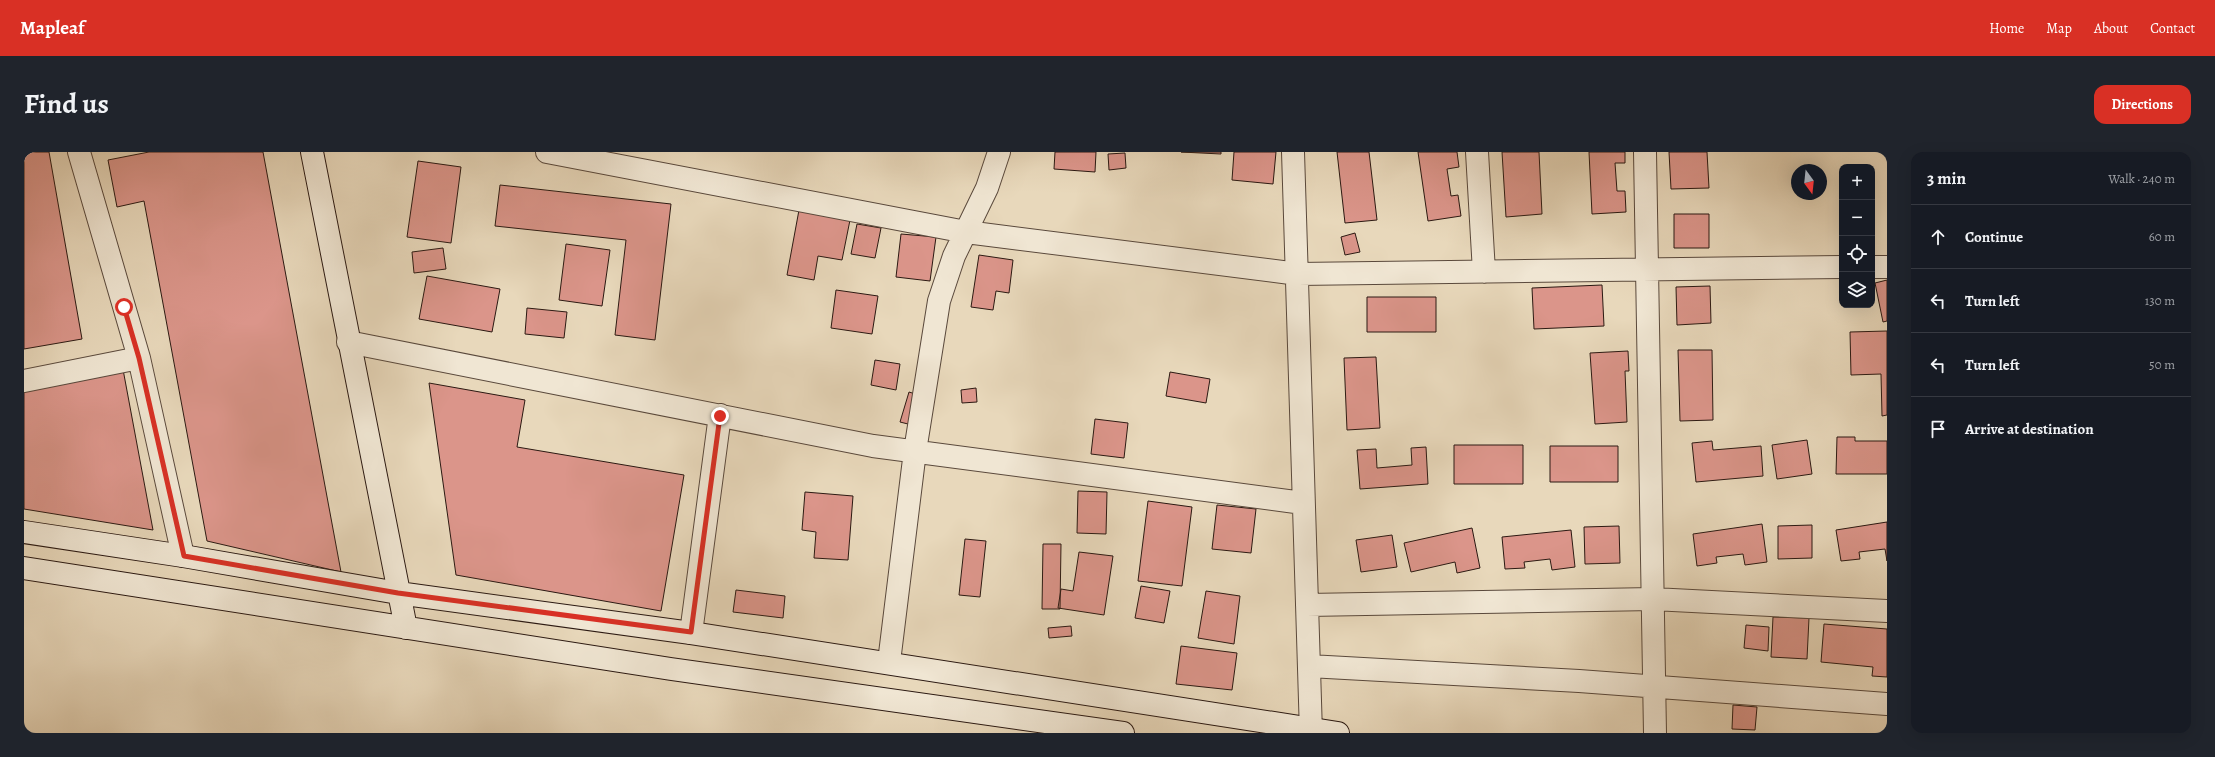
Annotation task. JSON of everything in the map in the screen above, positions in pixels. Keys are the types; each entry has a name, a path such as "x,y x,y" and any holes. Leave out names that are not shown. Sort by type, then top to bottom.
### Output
{"street":[{"path":"79,152 139,358 184,556"},
{"path":"312,152 348,342 406,628"},
{"path":"547,152 966,232 1298,274 1839,267"},
{"path":"889,662 915,451 939,301 946,274 987,188 999,152"},
{"path":"1293,152 1298,274 1303,503 1312,731"},
{"path":"1477,152 1484,272"},
{"path":"1645,152 1655,733"},
{"path":"1875,267 1887,267"},
{"path":"348,342 874,446 1303,503"},
{"path":"24,381 139,358"},
{"path":"691,632 720,416"},
{"path":"24,532 184,556 398,593 691,632 889,662 1312,731 1338,733"},
{"path":"24,568 671,670 1123,733"},
{"path":"1307,605 1653,599 1887,611"},
{"path":"1309,666 1655,687 1887,704"}],"building":[{"path":"24,152 49,152 82,339 24,349"},
{"path":"149,152 263,152 341,572 207,541 144,201 117,207 108,160"},
{"path":"1055,152 1096,152 1095,172 1054,169"},
{"path":"1181,152 1221,152 1221,154"},
{"path":"1234,152 1276,152 1273,184 1232,180"},
{"path":"1337,152 1369,152 1377,220 1345,223"},
{"path":"1418,152 1457,152 1459,167 1447,169 1451,196 1458,195 1461,216 1428,221"},
{"path":"1502,152 1539,152 1542,214 1506,217"},
{"path":"1589,152 1625,152 1625,163 1615,163 1617,191 1625,191 1626,212 1592,214"},
{"path":"1669,152 1707,152 1709,188 1671,189"},
{"path":"1125,153 1126,168 1109,170 1108,154"},
{"path":"418,161 461,167 451,243 407,237"},
{"path":"500,185 671,204 655,340 615,335 626,240 495,226"},
{"path":"799,210 850,220 842,260 818,256 814,280 787,275"},
{"path":"1674,214 1709,214 1709,248 1674,248"},
{"path":"857,224 881,228 875,258 851,254"},
{"path":"1355,233 1360,252 1345,255 1341,237"},
{"path":"901,234 936,237 930,281 896,277"},
{"path":"566,244 610,250 602,306 559,300"},
{"path":"443,248 446,269 414,273 412,252"},
{"path":"979,255 1013,260 1009,293 996,291 993,310 971,307"},
{"path":"427,276 500,289 492,332 419,319"},
{"path":"1887,280 1887,321 1883,322 1875,283"},
{"path":"1602,285 1604,326 1534,329 1532,288"},
{"path":"1710,286 1711,323 1677,325 1676,287"},
{"path":"836,290 878,296 872,334 831,328"},
{"path":"1367,297 1436,297 1436,332 1367,332"},
{"path":"527,308 567,312 564,338 525,334"},
{"path":"1887,331 1887,415 1882,416 1881,374 1851,375 1850,332"},
{"path":"1678,350 1712,350 1713,420 1680,421"},
{"path":"1628,351 1629,371 1625,371 1627,422 1595,424 1590,353"},
{"path":"1376,357 1380,428 1347,430 1344,358"},
{"path":"875,360 900,364 896,390 871,385"},
{"path":"122,364 153,530 24,509 24,384"},
{"path":"1170,372 1210,379 1206,403 1166,396"},
{"path":"429,383 525,400 517,447 684,475 661,611 456,575"},
{"path":"976,388 977,402 962,403 961,390"},
{"path":"909,392 925,397 916,426 900,422"},
{"path":"1095,419 1128,423 1124,458 1091,454"},
{"path":"1837,437 1855,437 1855,441 1887,441 1887,474 1836,474"},
{"path":"1807,440 1812,474 1777,479 1772,445"},
{"path":"1712,441 1713,450 1761,446 1763,476 1696,482 1692,443"},
{"path":"1454,445 1523,445 1523,484 1454,484"},
{"path":"1550,446 1618,446 1618,482 1550,482"},
{"path":"1426,447 1428,484 1360,489 1357,450 1376,449 1377,468 1412,465 1411,448"},
{"path":"1078,491 1107,492 1106,534 1077,533"},
{"path":"805,492 853,496 848,560 814,558 816,532 802,530"},
{"path":"1148,501 1192,507 1182,586 1138,581"},
{"path":"1217,505 1256,509 1251,553 1212,549"},
{"path":"1887,522 1887,561 1885,549 1859,552 1860,559 1841,561 1836,530"},
{"path":"1762,524 1767,562 1745,565 1743,554 1716,557 1717,563 1697,566 1693,534"},
{"path":"1812,525 1812,558 1778,559 1778,526"},
{"path":"1619,526 1620,563 1585,564 1584,527"},
{"path":"1472,528 1480,568 1457,573 1455,562 1411,572 1404,543"},
{"path":"1571,530 1575,567 1552,570 1550,559 1524,562 1525,568 1505,569 1502,537"},
{"path":"1392,535 1397,567 1361,572 1356,540"},
{"path":"965,539 986,541 980,597 959,595"},
{"path":"1043,544 1061,544 1060,609 1042,609"},
{"path":"1079,552 1113,556 1104,615 1058,608 1061,589 1073,591"},
{"path":"1141,586 1170,591 1164,623 1135,618"},
{"path":"736,590 785,596 783,618 733,612"},
{"path":"1206,591 1240,596 1234,644 1198,638"},
{"path":"1773,617 1809,618 1807,659 1771,657"},
{"path":"1824,624 1887,629 1887,677 1872,676 1873,667 1821,662"},
{"path":"1746,625 1769,627 1768,651 1744,648"},
{"path":"1071,626 1072,636 1049,638 1048,628"},
{"path":"1181,646 1237,653 1232,690 1176,684"},
{"path":"1733,705 1757,707 1755,730 1732,729"}],"route":[{"path":"124,307 139,358 184,556 398,593 691,632 720,416"}]}
